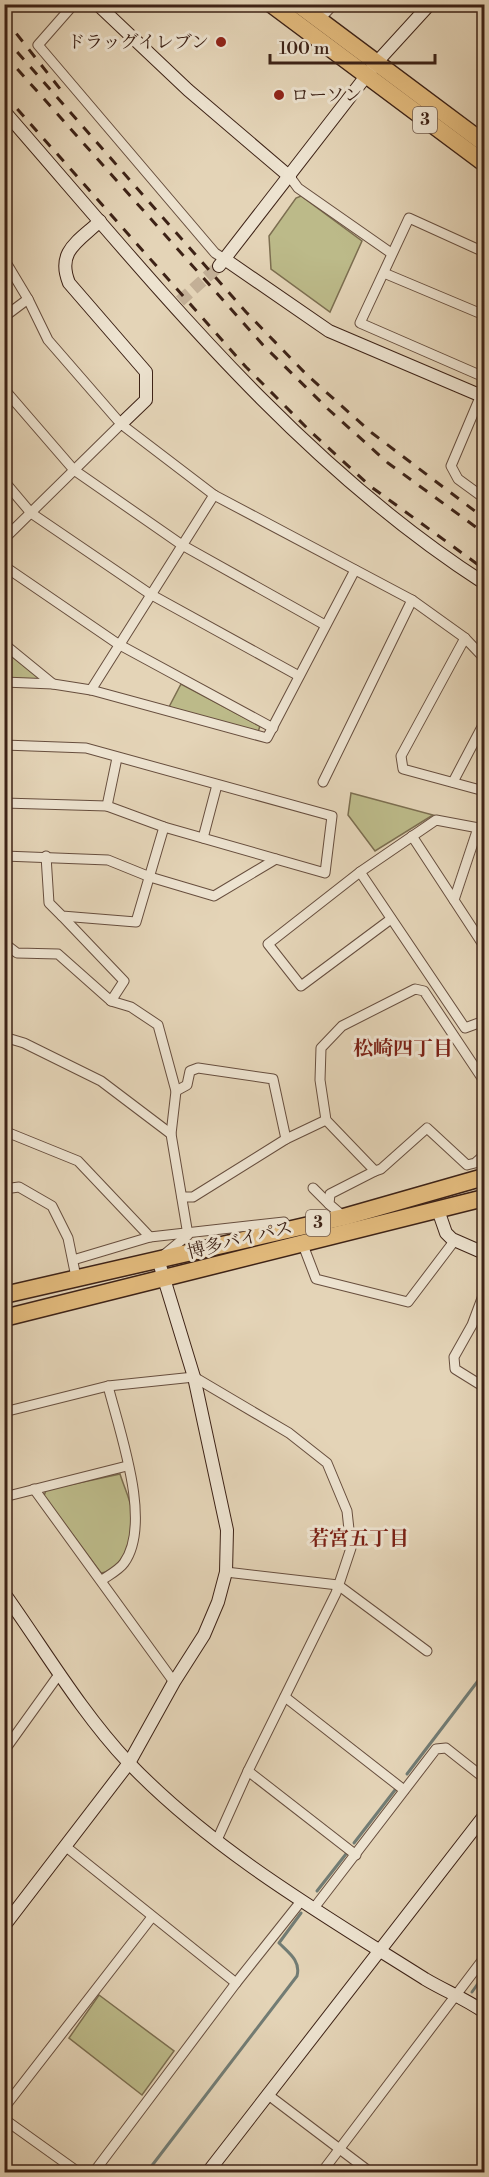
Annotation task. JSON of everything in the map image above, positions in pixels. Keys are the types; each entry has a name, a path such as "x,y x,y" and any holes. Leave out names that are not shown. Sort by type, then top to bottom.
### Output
{"highway":[{"name":"3","path":"271,4 484,163"},
{"name":"3","path":"298,4 484,143"},
{"name":"博多バイパス","path":"4,1294 74,1268 158,1258 344,1217 484,1177"},
{"name":"博多バイパス","path":"4,1318 164,1280 484,1198"}],"street":[{"path":"75,4 38,45 222,263 329,331 483,396 451,466 458,479 484,498"},
{"path":"97,4 188,90 290,177 298,188 391,253"},
{"path":"319,20 334,4"},
{"path":"222,263 377,62 430,4"},
{"path":"4,111 100,221 177,303 251,390 345,478 410,532 484,583"},
{"path":"484,252 409,218 360,324 484,378"},
{"path":"4,539 146,400 146,372 69,283 64,270 69,250 100,221"},
{"path":"4,259 53,347 121,424 214,495 412,600 465,638 484,658"},
{"path":"384,273 484,315"},
{"path":"4,317 28,299"},
{"path":"4,389 74,470 182,545 325,625"},
{"path":"4,481 31,513 150,594 299,676"},
{"path":"91,690 214,495"},
{"path":"4,566 118,644 273,728"},
{"path":"4,682 54,684 91,690 267,738 355,570"},
{"path":"323,782 412,600"},
{"path":"465,638 401,756 403,769 484,791"},
{"path":"4,644 54,684"},
{"path":"453,782 484,723"},
{"path":"4,745 86,748 332,816 325,873 334,892"},
{"path":"107,806 117,758"},
{"path":"203,838 217,785"},
{"path":"4,803 107,806 203,838 325,873"},
{"path":"391,919 302,986 268,944 360,872 436,820 481,828 454,900"},
{"path":"62,916 136,922 164,826"},
{"path":"412,836 484,946"},
{"path":"4,856 108,860 150,877 214,897 276,859"},
{"path":"46,856 49,903 124,981 111,1001"},
{"path":"360,872 465,1028 484,1021"},
{"path":"4,943 17,953 58,954 111,1001 131,1007 158,1025 176,1091 171,1134 188,1235"},
{"path":"375,1171 326,1120 320,1080 321,1048 342,1026 415,989 424,991 484,1082"},
{"path":"4,1037 24,1043 101,1081 171,1134"},
{"path":"176,1091 187,1085 190,1071 198,1068 273,1079 286,1139"},
{"path":"182,1197 194,1197 286,1139 326,1120"},
{"path":"329,1204 330,1194 381,1169 427,1128 467,1165 475,1163 484,1155"},
{"path":"4,1131 78,1161 150,1237"},
{"path":"4,1189 19,1188 52,1206 68,1238 74,1268 150,1237 188,1235 284,1222"},
{"path":"313,1188 344,1217"},
{"path":"438,1210 446,1233 455,1240 484,1253"},
{"path":"4,1926 129,1763 174,1682 204,1635 218,1602 226,1572 227,1530 194,1377 158,1258 177,1246 188,1235"},
{"path":"303,1245 316,1279 408,1302 455,1240"},
{"path":"484,1293 472,1325 454,1357 455,1369 484,1387"},
{"path":"4,1412 108,1386 194,1377 289,1433 327,1463 347,1511 351,1548 338,1585 248,1771 218,1840"},
{"path":"102,1581 124,1564 133,1546 137,1517 108,1386"},
{"path":"4,1497 127,1466"},
{"path":"34,1489 174,1682"},
{"path":"226,1572 338,1585 427,1651"},
{"path":"4,1593 60,1673 129,1763 201,1828 302,1900 380,1951 455,1997 470,2001 484,2012"},
{"path":"4,1750 60,1673"},
{"path":"285,1697 404,1790"},
{"path":"314,1908 436,1749 446,1748 484,1778"},
{"path":"248,1771 356,1855"},
{"path":"208,2172 484,1816"},
{"path":"65,1846 236,1983"},
{"path":"94,2172 236,1983 302,1900"},
{"path":"4,2108 152,1917"},
{"path":"322,2172 484,1958"},
{"path":"267,2094 370,2172"},
{"path":"4,2119 78,2172"}],"shaded area":[{"path":"301,196 362,241 330,312 271,269 269,236 296,198"},
{"path":"5,651 42,680 5,679"},
{"path":"181,684 260,726 258,732 169,707"},
{"path":"351,793 433,815 375,851 348,815"},
{"path":"120,1474 132,1510 132,1532 126,1550 116,1566 101,1573 44,1496 46,1490"},
{"path":"99,1995 174,2051 142,2095 69,2038"}],"waterway":[{"path":"407,1774 484,1673"},
{"path":"354,1843 395,1790"},
{"path":"317,1891 346,1854"},
{"path":"147,2172 297,1976 296,1962 279,1943 301,1913"},
{"path":"472,1992 484,1975"}],"tunnel":[{"path":"180,301 219,266"}],"railway":[{"path":"4,18 61,90"},
{"path":"4,37 246,312 307,375 372,433 484,518"},
{"path":"4,54 263,345 328,409 388,463 484,533"},
{"path":"4,94 246,367 311,432 370,486 484,569"}],"place":[{"name":"ドラッグイレブン","path":"221,42"},
{"name":"ローソン","path":"279,95"}],"district":[{"name":"松崎四丁目","path":"403,1049"},
{"name":"若宮五丁目","path":"359,1539"}]}
